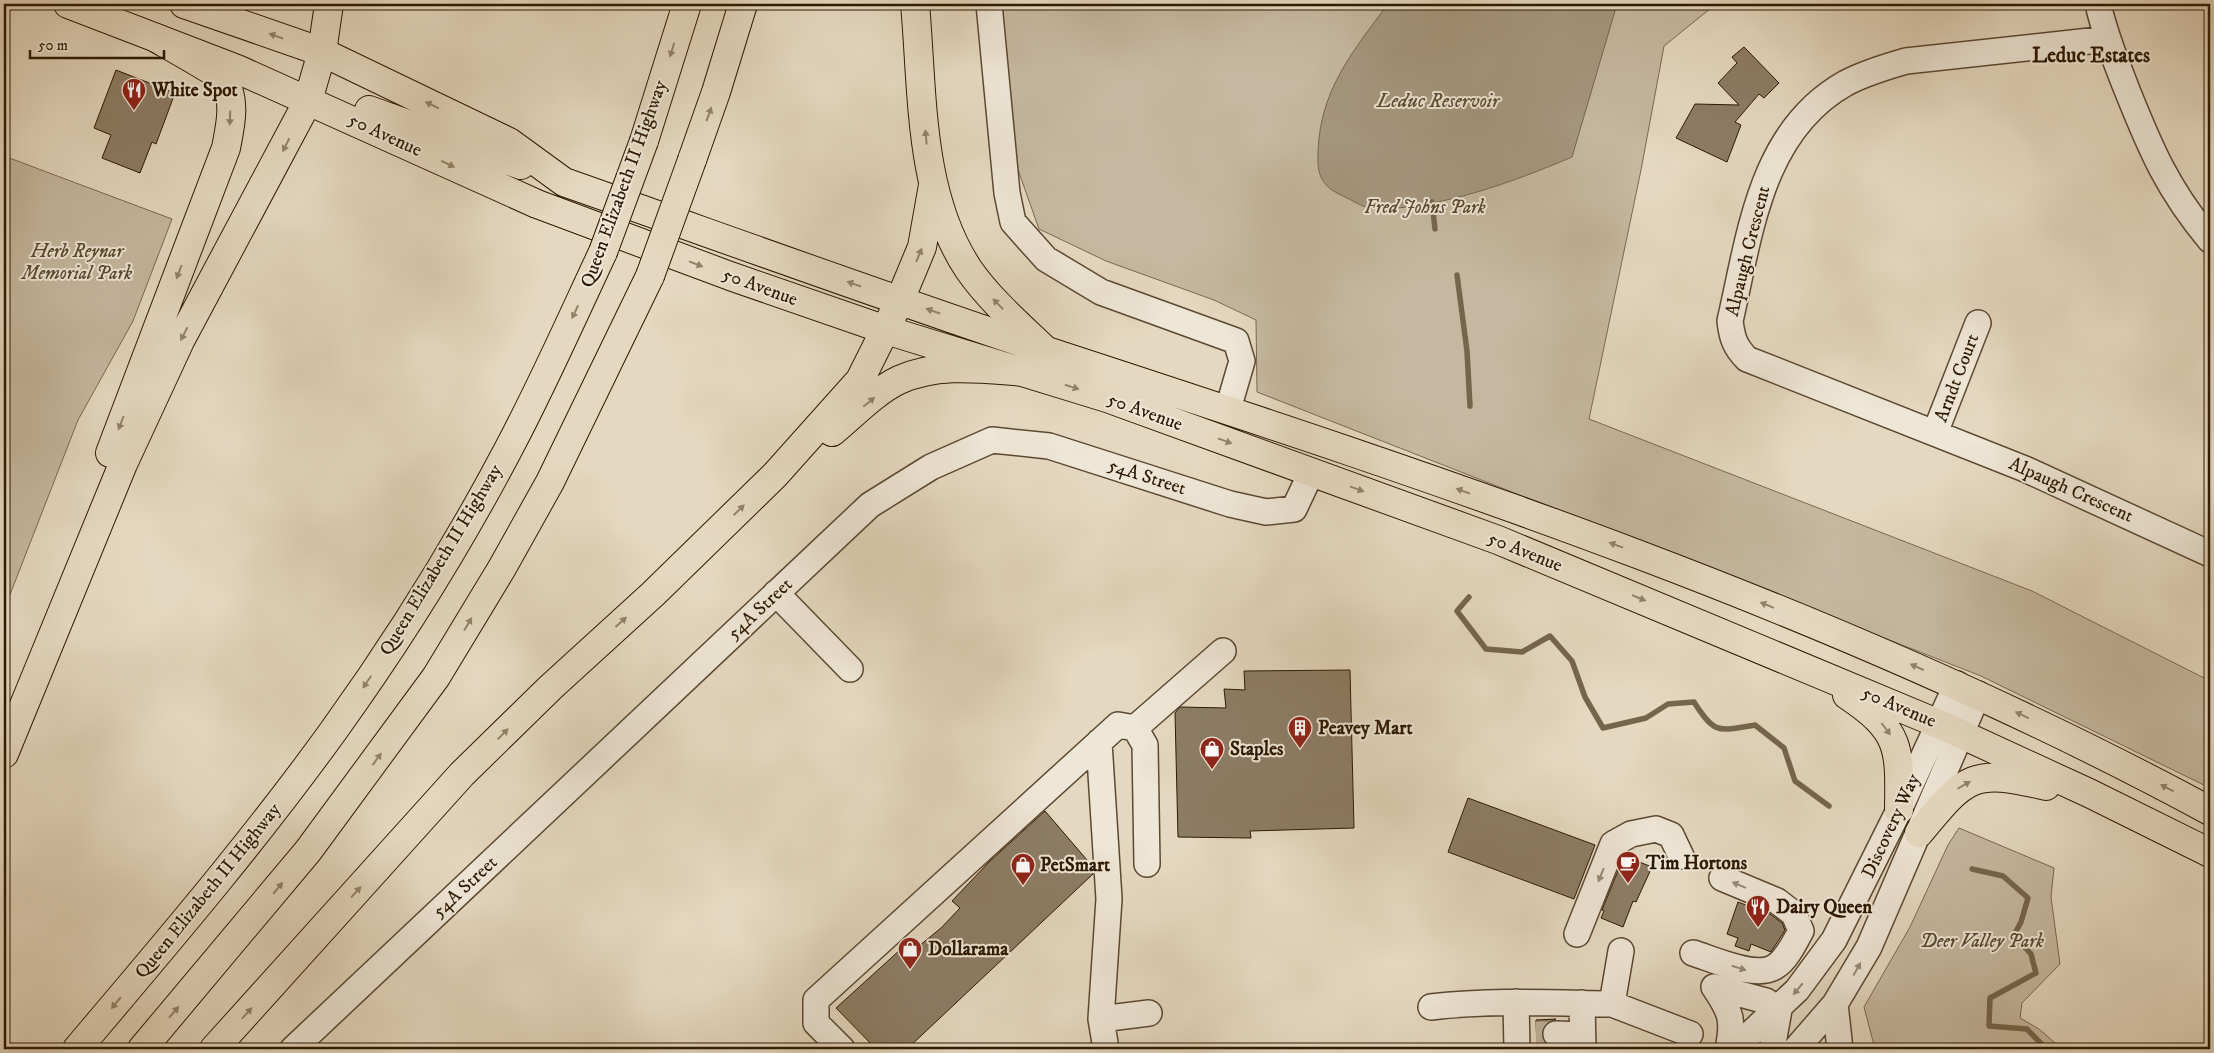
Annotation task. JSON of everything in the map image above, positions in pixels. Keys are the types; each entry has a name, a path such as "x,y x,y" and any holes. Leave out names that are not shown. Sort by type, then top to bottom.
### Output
{"main road":[{"name":"50 Avenue","path":"68,4 238,69 537,204 730,276 886,330 1107,398 1498,540 1950,729 2089,793 2210,853"},
{"name":"50 Avenue","path":"184,4 322,52 509,142 564,182 1045,350 1228,409 1626,549 1967,689 2210,811"},
{"path":"4,754 123,464 176,350 308,101 322,52 329,4"},
{"name":"Queen Elizabeth II Highway","path":"77,1049 244,852 335,729 391,646 453,546 509,449 603,252 644,140 687,4"},
{"path":"142,1049 308,851 436,677 502,568 550,482 650,276 716,92 743,4"},
{"path":"916,4 933,185 946,226 969,269 994,301 1045,350"},
{"path":"4,744 38,641 226,148 231,121 230,99 222,79 156,38"},
{"path":"308,101 333,99 382,114 564,182"},
{"path":"214,1049 462,774 550,687 653,594 775,475 860,380 900,300 922,247 933,185"},
{"path":"730,276 871,312 889,308 900,300"},
{"path":"775,475 820,442 879,393 899,380 942,369 964,368 1025,372"},
{"path":"1774,654 1840,691 1867,709 1885,726 1895,742 1900,761 1899,810"},
{"path":"1919,833 1951,794 1966,782 1989,777 2018,779 2089,793"}],"street":[{"path":"989,4 1007,193 1013,222 1046,259 1101,292 1236,341 1242,361 1228,409"},
{"path":"2098,4 2108,39 2152,152 2171,188 2210,240"},
{"name":"Alpaugh Crescent","path":"2108,39 1906,61 1874,70 1845,84 1818,103 1790,133 1774,159 1755,212 1730,321 1732,339 1737,349 1747,359 1935,433 2099,501 2210,554"},
{"name":"Arndt Court","path":"1935,433 1978,323"},
{"name":"54A Street","path":"293,1049 870,505 931,466 992,440 1050,446 1230,504 1266,512 1294,509 1311,473"},
{"path":"776,593 850,669"},
{"path":"1135,728 1223,651"},
{"name":"Discovery Way","path":"1796,1049 1835,1004 1869,946 1919,833 1950,729 1967,689"},
{"path":"842,1049 816,1023 816,1000 1118,725 1135,728 1145,745 1147,864"},
{"name":"Discovery Way","path":"1734,1049 1779,1010 1797,990 1834,940 1899,810 1950,729"},
{"path":"1099,742 1109,899 1101,1019 1106,1049"},
{"path":"1577,934 1614,844 1631,834 1656,829 1671,835 1681,856"},
{"path":"1693,953 1751,971 1775,967 1786,955 1801,931 1794,914 1777,901 1722,878"},
{"path":"1612,1004 1621,951"},
{"path":"1728,1049 1732,1028 1731,1015 1714,987 1766,1001 1779,1010 1772,1049"},
{"path":"1516,1002 1532,1038 1582,1042 1582,1003"},
{"path":"1431,1007 1516,1002 1612,1004 1690,1034"},
{"path":"1835,1004 1840,1049"},
{"path":"1101,1019 1150,1014"}],"green space":[{"name":"Fred Johns Park","path":"998,4 1716,4 1664,46 1641,170 1589,419 2032,591 2210,681 2210,788 1981,676 1257,392 1256,320 1214,300 1106,261 1039,229 1011,150"},
{"name":"Herb Reynar Memorial Park","path":"4,156 172,219 133,321 78,420 4,610"},
{"name":"Deer Valley Park","path":"1959,828 2054,868 2051,897 2060,964 2022,1003 2020,1018 2039,1029 2062,1049 1875,1049 1864,1007 1910,927 1948,845"}],"water":[{"name":"Leduc Reservoir","path":"1388,4 1617,4 1572,157 1525,176 1476,192 1400,208 1367,208 1325,184 1318,167 1318,152 1320,130 1325,109 1332,90 1351,55"}],"building":[{"path":"1744,47 1779,83 1764,98 1759,94 1735,122 1741,125 1727,162 1676,138 1695,104 1739,105 1718,83 1737,63 1732,57"},
{"name":"White Spot","path":"116,70 175,93 156,144 152,142 140,173 102,158 111,135 94,128"},
{"name":"Peavey Mart","path":"1350,670 1354,828 1250,831 1251,838 1178,837 1175,713 1180,707 1226,708 1224,689 1245,690 1244,671"},
{"path":"1468,798 1595,845 1574,899 1448,852"},
{"path":"1045,811 1093,867 1093,874 907,1049 876,1049 836,1008 912,939 919,946 941,928 960,908 952,901 989,862"},
{"name":"Tim Hortons","path":"1624,856 1652,867 1636,902 1633,901 1623,927 1601,918 1604,911 1602,910"},
{"name":"Dairy Queen","path":"1738,902 1770,914 1782,923 1785,930 1771,952 1751,944 1749,951 1735,946 1738,938 1727,934"},
{"path":"1556,1019 1544,1026 1542,1034 1548,1046 1557,1049 1537,1049 1536,1020"}],"waterway":[{"path":"1432,202 1435,229"},
{"path":"1457,275 1467,351 1470,406"},
{"path":"1469,597 1457,611 1486,649 1522,652 1550,636 1572,661 1585,697 1603,728 1646,718 1668,704 1694,702 1707,720 1719,728 1733,729 1755,725 1784,748 1795,781 1829,806"},
{"path":"1972,869 2003,876 2028,898 2021,922 2014,935 2031,954 2036,973 1990,998 1989,1026 2027,1029 2046,1049"}],"tunnel":[{"path":"1536,1034 1556,1034"}],"place":[{"name":"White Spot","path":"134,111"},
{"name":"Peavey Mart","path":"1300,749"},
{"name":"Staples","path":"1212,770"},
{"name":"Tim Hortons","path":"1628,884"},
{"name":"PetSmart","path":"1023,886"},
{"name":"Dairy Queen","path":"1758,928"},
{"name":"Dollarama","path":"910,970"}],"district":[{"name":"Leduc Estates","path":"2091,56"}]}
